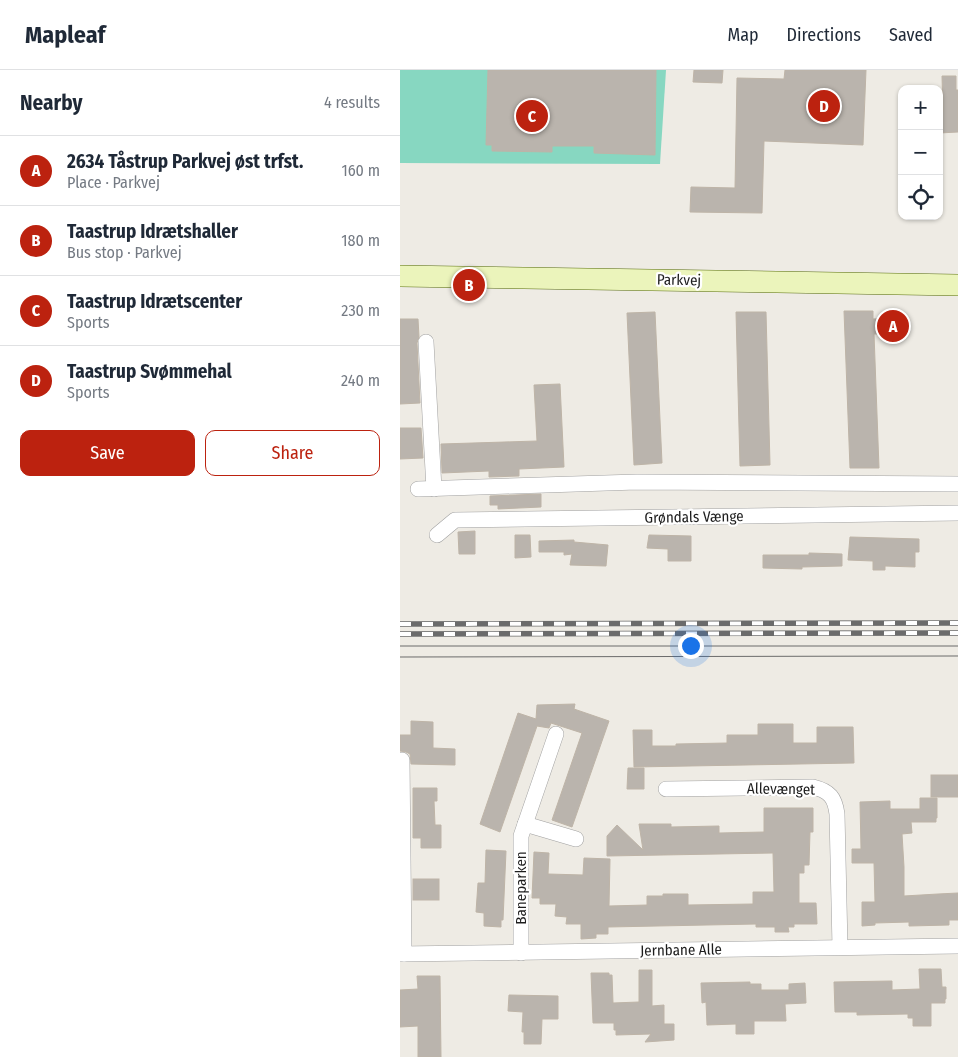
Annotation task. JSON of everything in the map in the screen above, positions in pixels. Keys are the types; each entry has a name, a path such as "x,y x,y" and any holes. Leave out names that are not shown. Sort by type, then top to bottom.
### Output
{"street":[{"name":"Parkvej","path":"400,276 958,285"},
{"path":"426,342 434,489"},
{"path":"418,489 637,482 958,484"},
{"name":"Grøndals Vænge","path":"437,535 455,520 958,513"},
{"name":"Baneparken","path":"521,952 521,836 556,734"},
{"name":"Jernbane Alle","path":"402,760 402,954 958,946"},
{"name":"Allevænget","path":"666,789 814,787 827,792 836,806 837,814 840,947"},
{"path":"525,824 576,839"}],"green space":[{"path":"400,70 666,70 660,164 400,163"}],"building":[{"path":"488,70 656,70 655,155 594,153 594,146 552,146 552,152 492,151 492,145 486,145"},
{"path":"694,70 723,70 722,83 693,82"},
{"path":"785,70 866,70 863,145 764,141 762,213 690,212 691,187 735,188 737,78 784,79"},
{"path":"942,76 956,76 958,132 943,133"},
{"path":"844,311 873,311 873,319 897,318 898,333 874,334 879,468 850,468"},
{"path":"655,312 662,463 634,465 627,313"},
{"path":"736,312 766,312 770,465 740,466"},
{"path":"400,319 418,319 419,337 417,343 420,403 400,404"},
{"path":"560,384 564,467 519,469 519,476 489,477 489,471 442,473 441,444 537,441 534,385"},
{"path":"400,428 421,428 423,458 400,459"},
{"path":"541,494 541,507 498,509 498,505 490,505 490,496"},
{"path":"475,531 475,554 459,554 458,532"},
{"path":"515,535 530,535 531,557 515,558"},
{"path":"649,535 691,536 691,561 668,561 668,549 647,548"},
{"path":"850,537 919,539 919,552 915,552 915,567 885,566 885,570 873,570 873,561 848,560"},
{"path":"574,540 574,542 608,545 606,566 570,565 572,554 564,555 564,552 539,552 539,541"},
{"path":"809,553 842,554 842,566 802,567 802,569 763,568 763,555 809,555"},
{"path":"575,704 574,709 609,721 572,827 552,820 582,733 551,723 549,728 537,726 500,832 480,824 518,713 536,719 537,705"},
{"path":"411,721 433,722 433,748 455,749 455,765 411,764 410,754 400,751 400,735 411,735"},
{"path":"758,724 793,724 793,743 817,743 817,727 853,727 854,763 634,767 633,730 652,730 652,746 676,746 676,744 727,743 727,735 758,735"},
{"path":"628,768 644,768 644,789 627,789"},
{"path":"931,775 958,775 958,797 931,797"},
{"path":"413,788 437,788 437,801 434,801 435,825 441,825 441,848 421,848 421,838 413,838"},
{"path":"920,798 937,798 937,818 936,822 911,822 912,833 902,834 904,896 958,893 958,920 949,920 949,925 909,926 909,922 875,923 875,925 862,926 862,902 875,902 874,863 852,863 852,849 861,849 860,802 890,801 890,809 920,809"},
{"path":"764,808 813,808 813,832 810,832 809,865 804,865 804,873 799,873 799,903 816,903 817,924 794,924 794,927 788,927 789,932 775,932 775,927 756,927 756,924 608,927 608,934 596,934 596,938 581,939 581,924 566,924 567,917 555,916 556,904 540,904 540,898 532,898 534,852 549,853 548,874 583,875 584,858 610,859 609,906 647,905 647,896 663,896 663,894 688,894 688,905 753,904 753,892 774,892 773,853 607,856 607,836 617,825 643,850 639,824 671,824 671,827 719,826 719,833 764,832"},
{"path":"486,850 506,851 503,920 501,920 501,927 484,926 484,913 476,912 478,883 485,883"},
{"path":"413,879 439,879 439,900 413,900"},
{"path":"919,969 941,969 942,987 946,987 945,1003 931,1003 931,1026 913,1026 913,1018 908,1018 908,1014 857,1015 857,1012 835,1012 834,982 892,981 892,990 920,989"},
{"path":"639,970 652,970 652,1006 664,1005 664,1024 674,1024 674,1040 645,1042 651,1034 616,1035 614,1023 593,1023 591,973 609,973 609,975 612,975 613,1003 639,1002"},
{"path":"417,976 440,976 441,1057 418,1057 418,1026 400,1027 400,990 418,989"},
{"path":"750,982 750,984 761,984 761,990 789,990 789,984 805,983 806,1003 785,1004 786,1021 754,1021 754,1034 736,1034 736,1024 707,1025 706,1002 702,1003 701,983"},
{"path":"509,995 558,996 558,1019 542,1019 541,1044 524,1044 524,1032 522,1032 523,1012 508,1011"}],"tram line":[{"path":"400,646 958,646"},
{"path":"400,657 958,656"}],"railway":[{"path":"400,624 958,623"},
{"path":"400,634 958,633"}],"place":[{"name":"Taastrup Svømmehal","path":"824,106"},
{"name":"Taastrup Idrætscenter","path":"532,116"},
{"name":"Taastrup Idrætshaller","path":"469,285"},
{"name":"2634 Tåstrup Parkvej øst trfst.","path":"893,326"}]}
